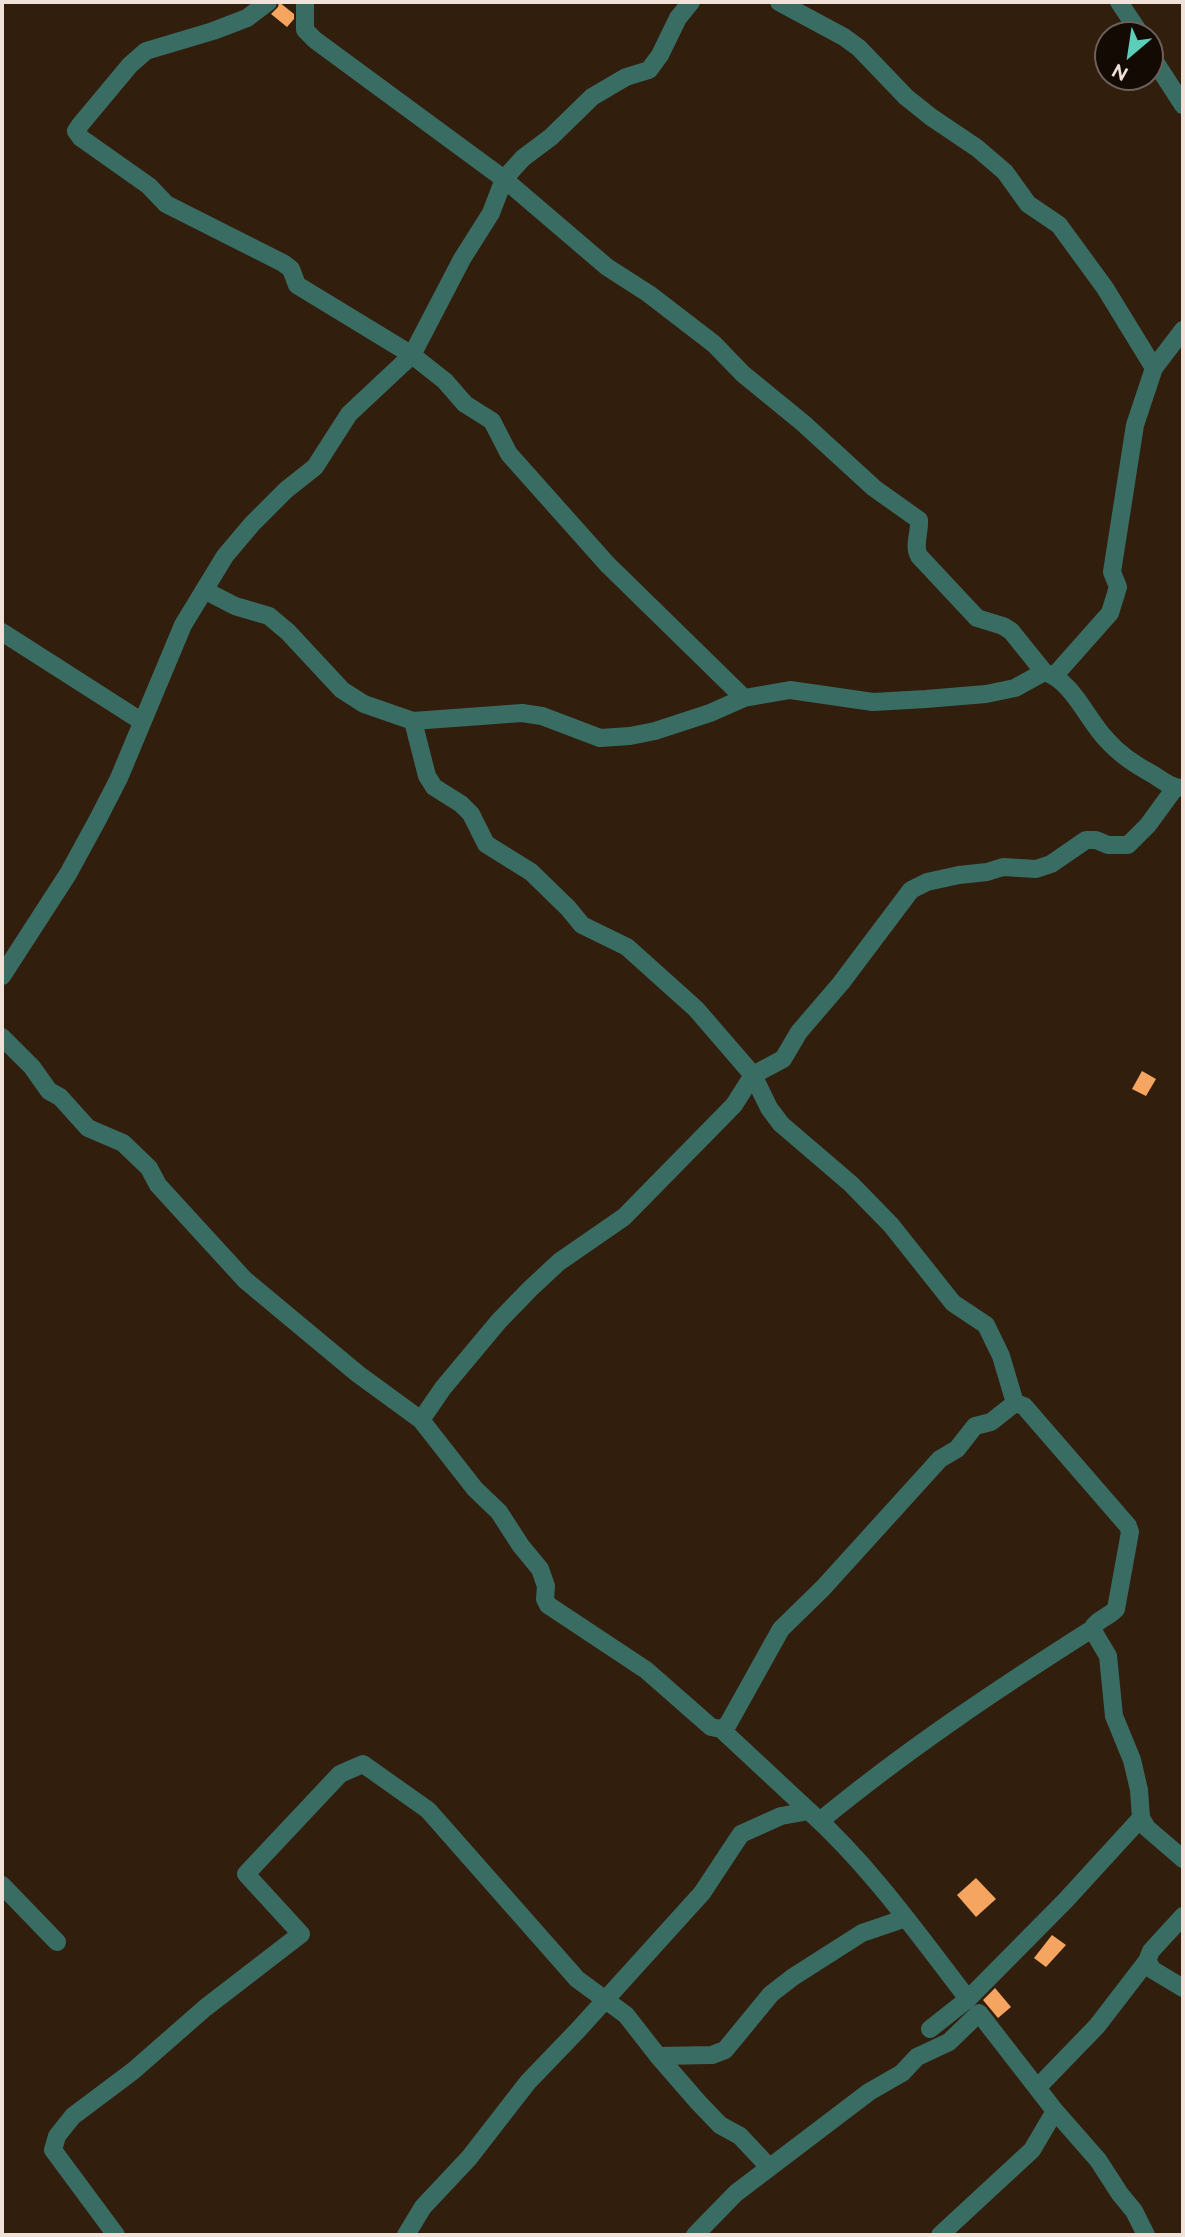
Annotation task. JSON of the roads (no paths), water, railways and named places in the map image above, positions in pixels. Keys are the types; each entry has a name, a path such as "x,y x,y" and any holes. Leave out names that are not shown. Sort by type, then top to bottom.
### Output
{"street":[{"path":"268,2 247,18 146,51 130,65 76,131 81,138 149,186 166,204 284,263 291,269 297,285 412,355 445,381 465,404 492,421 509,454 607,564 744,698"},
{"path":"305,2 305,30 315,40 505,179 607,267 649,294 714,344 743,374 803,423 889,501 919,520 920,529 915,548 919,556 977,618 1011,631 1049,673 1071,692 1107,740 1145,771 1179,788 1128,845 1108,845 1096,840 1086,840 1051,864 1036,869 1003,867 927,882 911,890 841,983 799,1032 783,1059 754,1075 734,1105 624,1217 559,1262 530,1289 475,1350 421,1420"},
{"path":"2,976 68,874 98,819 119,778 183,625 225,556 286,490 315,467 349,414 412,355 462,259 491,213 505,179 523,158 551,137 592,97 626,77 649,70 660,55 678,18 691,2"},
{"path":"779,2 859,48 906,97 977,148 1005,172 1028,204 1059,225 1105,288 1154,368"},
{"path":"1119,2 1132,21"},
{"path":"1164,76 1183,105"},
{"path":"204,590 235,606 269,616 288,632 342,690 365,704 413,721 522,713 542,716 600,738 655,731 710,713 744,698 790,690 873,702 986,694 1015,688 1049,673 1111,613 1118,587 1112,572 1135,425 1154,368 1183,330"},
{"path":"2,632 141,721"},
{"path":"413,721 427,776 434,787 461,804 471,814 486,844 531,872 582,925 627,947 696,1009 754,1075 769,1108 781,1124 850,1184 891,1225 953,1303 986,1325 1000,1356 1015,1403"},
{"path":"2,1037 32,1067 49,1091 60,1097 88,1128 122,1143 149,1168 158,1185 245,1280 358,1374 421,1420 475,1489 499,1512 540,1569 546,1586 546,1603 646,1670 711,1727 721,1729 815,1816 906,1918 968,1999"},
{"path":"406,2235 423,2207 469,2158 528,2082 702,1893 741,1834 781,1816 815,1816 879,1774 1006,1683 1111,1615 1116,1608 1130,1532 1128,1526 1024,1406 1015,1403"},
{"path":"721,1729 728,1724 781,1629 823,1588 940,1460 957,1449 975,1426 991,1422 1015,1403"},
{"path":"1092,1629 1108,1656 1114,1716 1132,1760 1139,1790 1141,1818 1147,1828 1183,1859"},
{"path":"116,2235 53,2150 57,2136 73,2116 133,2071 205,2008 301,1934 246,1874 340,1774 363,1764 428,1811 577,1979 626,2015 657,2056 720,2125 740,2136 769,2167"},
{"path":"930,2029 968,1999 1065,1901 1141,1818"},
{"path":"2,1885 57,1942"},
{"path":"1038,2087 1097,2026 1147,1961 1151,1951 1183,1916"},
{"path":"657,2056 712,2055 725,2050 771,1994 793,1977 862,1933 906,1918"},
{"path":"1147,1961 1153,1970 1183,1988"},
{"path":"695,2235 736,2193 769,2167 869,2092 902,2073 917,2057 949,2042 979,2013 1006,2051 1098,2160 1134,2211 1146,2235"},
{"path":"940,2235 1032,2150 1055,2111"}]}
